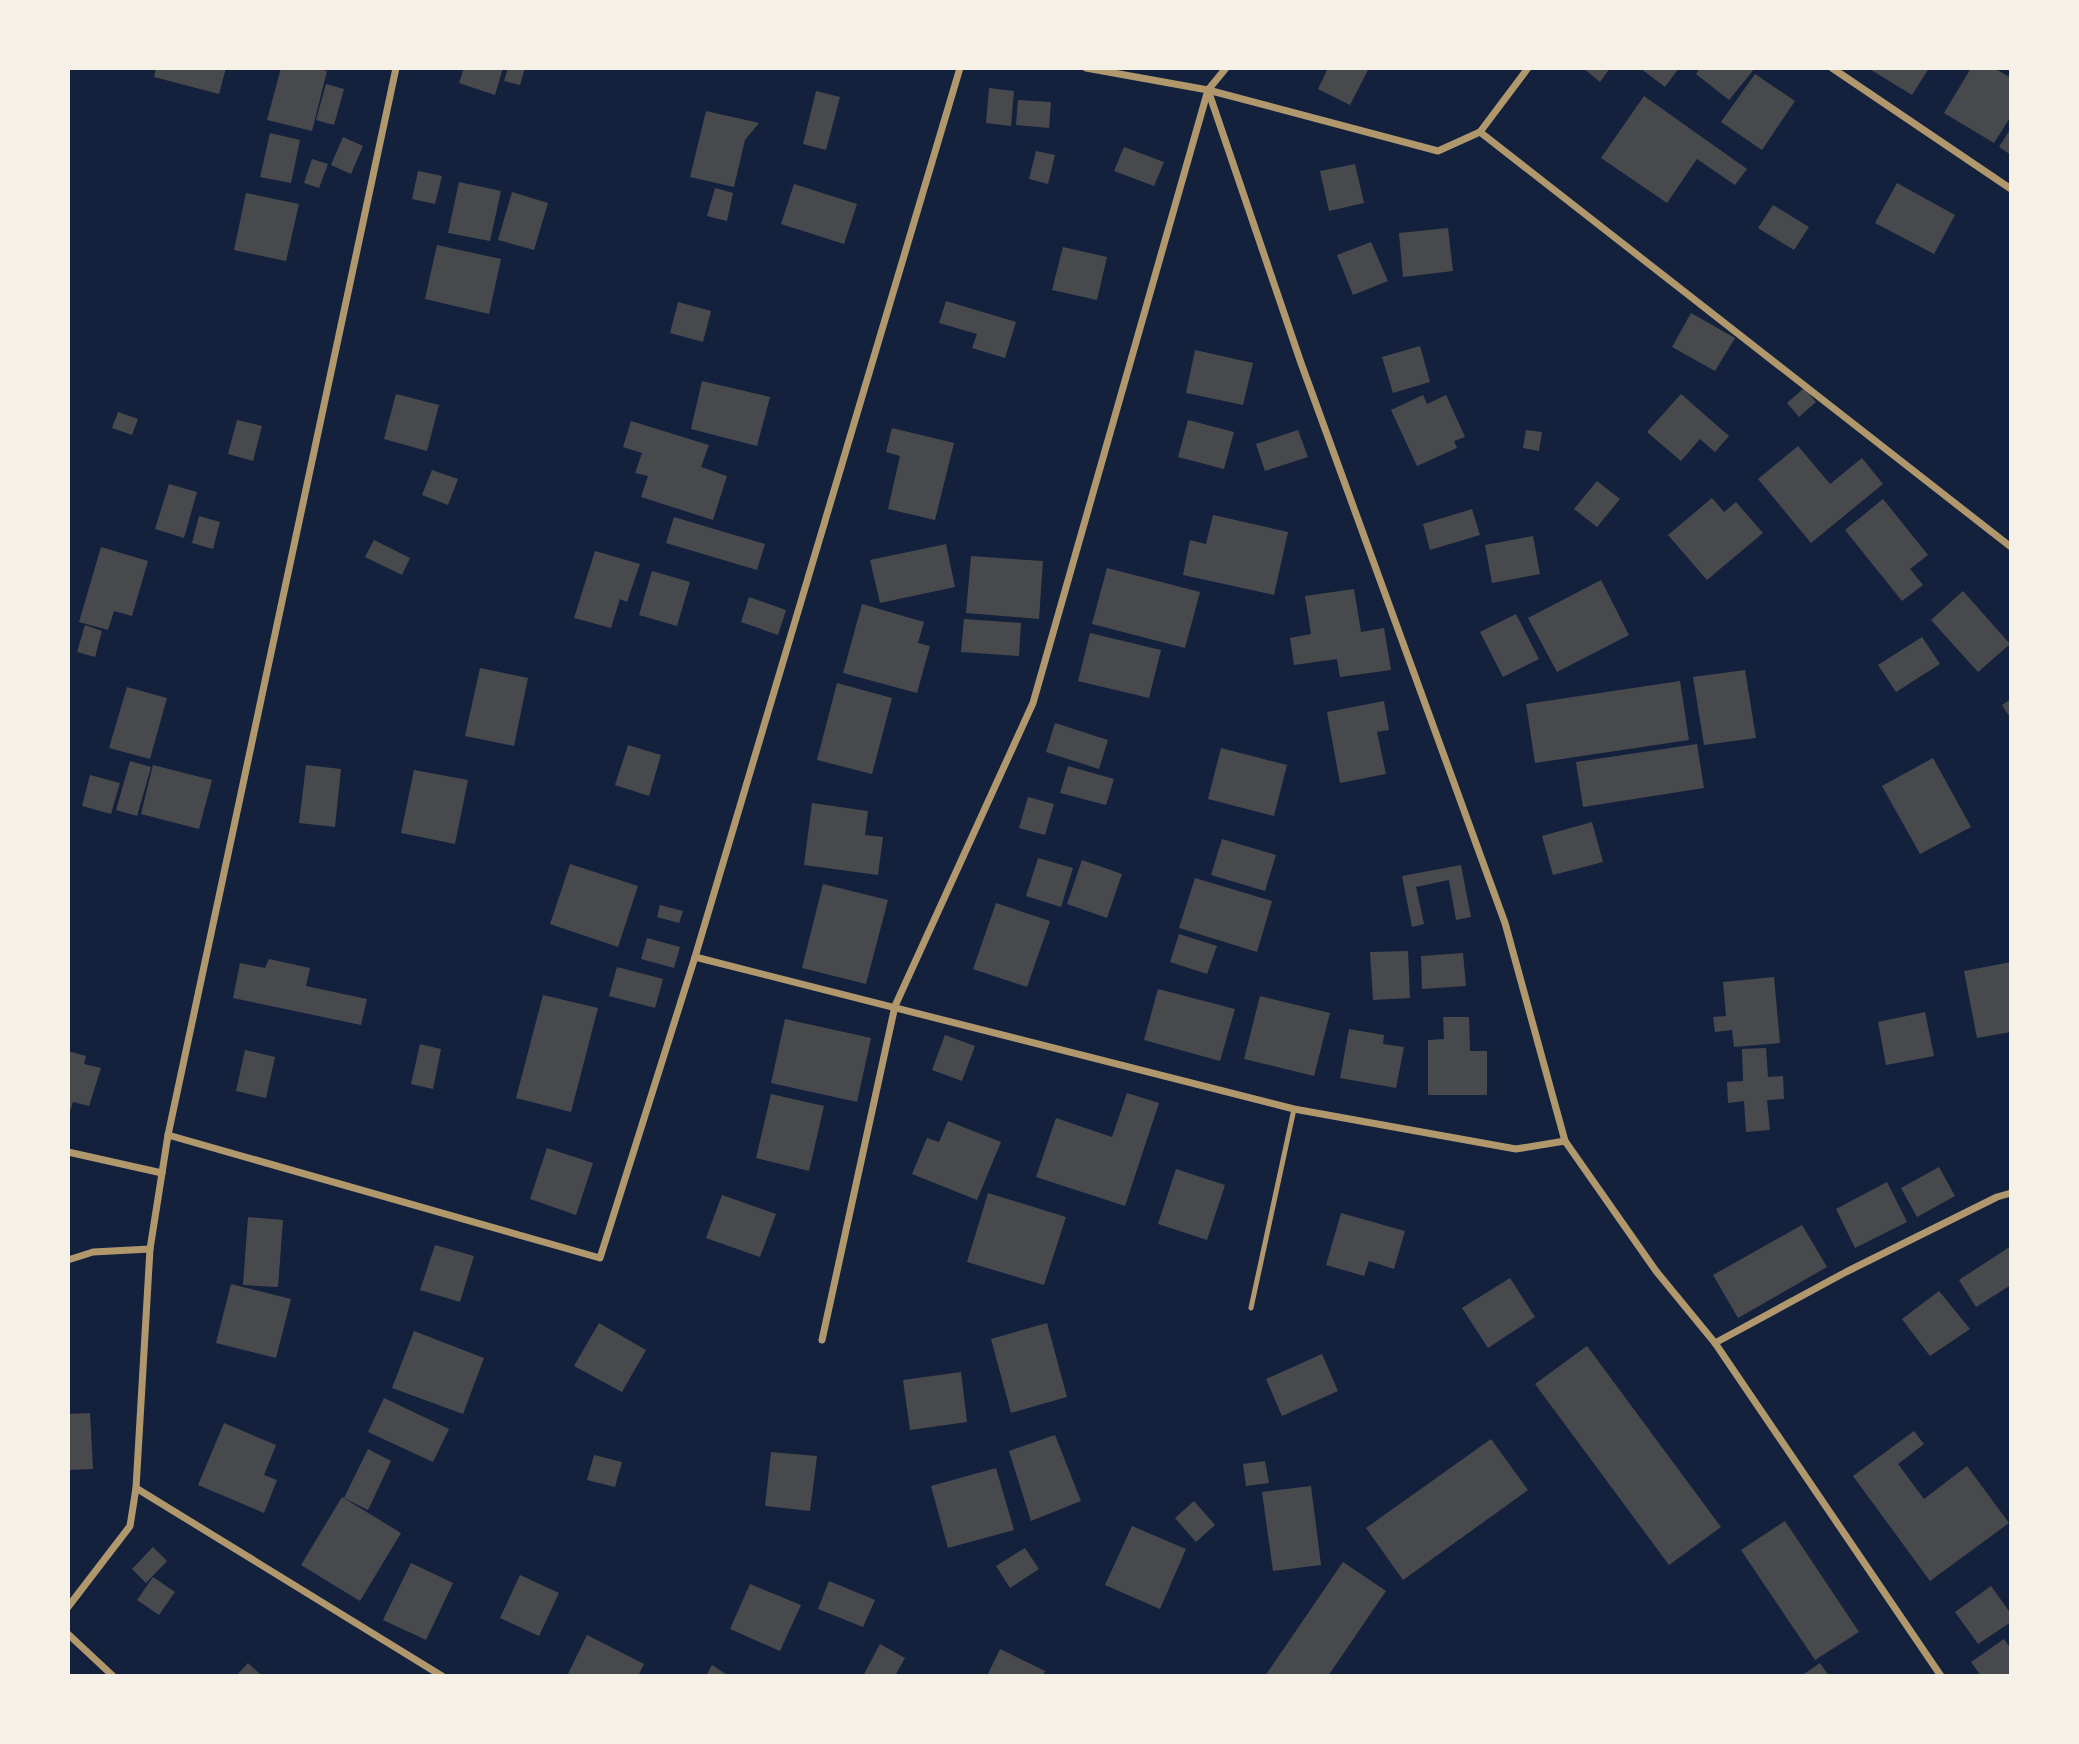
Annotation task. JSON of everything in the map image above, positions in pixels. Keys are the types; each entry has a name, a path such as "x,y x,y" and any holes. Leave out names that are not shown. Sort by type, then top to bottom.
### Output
{"street":[{"path":"68,1607 130,1526 136,1488 149,1249 168,1135 396,68"},
{"path":"168,1135 600,1258 695,957 960,68"},
{"path":"1086,68 1208,90 1438,151 1480,132 1528,68"},
{"path":"822,1340 895,1006 1033,703 1208,90 1226,68"},
{"path":"1832,68 2011,189"},
{"path":"1208,90 1301,363 1505,923 1565,1141 1656,1271 1715,1343 1941,1676"},
{"path":"1480,132 2011,547"},
{"path":"695,957 1294,1109 1516,1149 1565,1141"},
{"path":"68,1152 162,1173"},
{"path":"1715,1343 1846,1272 2011,1192"},
{"path":"68,1260 93,1252 149,1249"},
{"path":"136,1488 442,1676"},
{"path":"68,1634 113,1676"}],"lane":[{"path":"1251,1308 1294,1109"}],"building":[{"path":"156,68 226,68 219,94 154,77"},
{"path":"281,68 315,68 327,71 312,131 267,120"},
{"path":"464,68 503,68 495,95 459,83"},
{"path":"508,68 525,68 520,85 504,81"},
{"path":"1328,68 1369,68 1350,105 1318,89"},
{"path":"1583,68 1610,68 1600,82"},
{"path":"1640,68 1679,68 1665,87"},
{"path":"1700,68 1755,68 1729,100 1696,74"},
{"path":"1868,68 1929,68 1912,95"},
{"path":"1971,68 1994,68 2011,78 2011,116 1994,143 1944,113"},
{"path":"1755,74 1795,101 1762,150 1721,122"},
{"path":"326,84 344,89 334,125 316,120"},
{"path":"989,88 1014,91 1011,126 986,123"},
{"path":"816,91 840,97 826,150 803,144"},
{"path":"1644,96 1747,169 1735,185 1697,159 1667,203 1601,158"},
{"path":"1018,100 1051,102 1049,128 1016,125"},
{"path":"706,111 759,123 745,140 734,187 690,177"},
{"path":"2011,128 2011,155 1999,147"},
{"path":"270,133 300,140 291,183 260,177"},
{"path":"343,137 363,146 351,174 331,165"},
{"path":"1124,147 1164,162 1154,186 1114,171"},
{"path":"1036,151 1055,155 1048,184 1029,179"},
{"path":"312,159 328,164 319,188 304,183"},
{"path":"1355,164 1364,203 1329,211 1320,171"},
{"path":"418,171 442,176 435,204 412,199"},
{"path":"459,182 501,191 490,241 448,233"},
{"path":"1897,183 1955,215 1934,254 1875,223"},
{"path":"794,184 857,204 844,244 781,224"},
{"path":"715,188 733,193 727,221 707,216"},
{"path":"512,192 548,203 534,250 498,240"},
{"path":"246,193 299,204 286,261 234,250"},
{"path":"1773,205 1809,227 1794,250 1758,228"},
{"path":"1448,228 1453,271 1403,277 1399,233"},
{"path":"1371,242 1388,281 1353,295 1337,255"},
{"path":"437,245 501,259 489,314 425,299"},
{"path":"1063,247 1107,257 1097,300 1052,290"},
{"path":"946,301 1016,322 1005,358 972,348 977,334 939,323"},
{"path":"678,302 711,311 703,342 670,333"},
{"path":"1691,313 1735,338 1715,371 1672,347"},
{"path":"1420,346 1430,382 1393,393 1382,357"},
{"path":"1195,350 1253,363 1243,405 1186,393"},
{"path":"702,381 770,397 757,446 691,429"},
{"path":"1804,388 1816,402 1799,417 1787,403"},
{"path":"396,394 439,405 427,451 384,439"},
{"path":"1681,394 1729,436 1715,452 1700,439 1681,461 1647,432"},
{"path":"1423,395 1427,404 1446,395 1465,437 1454,441 1457,448 1417,466 1391,410"},
{"path":"118,412 138,419 132,435 112,428"},
{"path":"237,420 262,426 253,461 228,454"},
{"path":"1188,420 1234,432 1224,469 1178,457"},
{"path":"631,421 709,445 701,467 727,476 713,520 641,497 648,476 635,473 642,453 623,447"},
{"path":"892,428 954,443 935,520 888,509 900,456 886,452"},
{"path":"1298,430 1308,457 1265,471 1256,444"},
{"path":"1526,430 1542,432 1539,451 1523,448"},
{"path":"1798,446 1830,484 1862,458 1883,484 1811,543 1758,479"},
{"path":"432,470 458,479 448,505 422,495"},
{"path":"1597,481 1620,499 1597,527 1574,509"},
{"path":"169,484 197,492 184,538 155,529"},
{"path":"1712,498 1724,512 1736,502 1763,533 1707,580 1668,535"},
{"path":"1883,499 1928,555 1910,569 1923,585 1902,601 1845,530"},
{"path":"1472,509 1480,535 1430,550 1423,524"},
{"path":"1213,515 1288,532 1274,595 1183,575 1190,540 1206,544"},
{"path":"199,516 220,522 213,549 192,543"},
{"path":"674,517 765,544 757,570 666,543"},
{"path":"1533,536 1540,574 1492,583 1485,545"},
{"path":"374,540 410,558 402,575 365,557"},
{"path":"946,544 955,587 880,603 870,560"},
{"path":"101,547 148,561 132,616 114,611 108,630 79,622"},
{"path":"595,551 640,564 627,602 620,599 611,628 574,618"},
{"path":"971,556 1043,561 1039,619 966,613"},
{"path":"1107,568 1200,592 1185,648 1092,624"},
{"path":"652,571 690,582 677,626 639,615"},
{"path":"1601,580 1629,635 1557,672 1528,618"},
{"path":"1354,589 1361,632 1384,628 1391,670 1340,677 1337,659 1294,665 1290,638 1311,634 1305,596"},
{"path":"1963,591 2010,644 1978,672 1931,620"},
{"path":"749,597 786,610 778,635 741,622"},
{"path":"862,604 924,622 918,643 930,646 917,693 843,673"},
{"path":"1516,614 1539,659 1503,677 1480,632"},
{"path":"964,619 1021,623 1019,656 961,652"},
{"path":"85,625 102,631 95,657 77,652"},
{"path":"1090,633 1161,650 1149,698 1078,681"},
{"path":"1922,637 1940,664 1896,692 1878,665"},
{"path":"480,668 528,678 514,746 465,736"},
{"path":"1745,670 1756,738 1704,745 1693,677"},
{"path":"1680,681 1689,740 1535,763 1526,704"},
{"path":"837,683 892,698 872,774 817,760"},
{"path":"127,687 167,698 150,759 109,748"},
{"path":"2011,699 2011,719 2002,705"},
{"path":"1384,701 1389,730 1377,732 1386,774 1340,783 1327,712"},
{"path":"1055,723 1108,740 1099,769 1046,752"},
{"path":"1697,744 1704,788 1583,807 1576,762"},
{"path":"628,745 661,755 649,796 615,785"},
{"path":"1221,748 1287,765 1274,816 1208,799"},
{"path":"1933,758 1971,827 1920,854 1882,786"},
{"path":"130,761 151,767 137,816 116,810"},
{"path":"153,765 212,780 199,829 141,814"},
{"path":"306,765 341,769 335,827 299,823"},
{"path":"1068,766 1114,779 1106,805 1060,793"},
{"path":"414,770 468,780 455,844 401,833"},
{"path":"90,775 120,783 111,814 82,806"},
{"path":"1028,797 1054,804 1045,835 1019,828"},
{"path":"812,803 868,811 865,835 883,837 878,875 804,865"},
{"path":"1592,822 1603,862 1553,875 1542,836"},
{"path":"1222,839 1276,855 1265,891 1211,875"},
{"path":"1038,858 1073,868 1061,907 1026,896"},
{"path":"1082,860 1122,874 1107,918 1067,904"},
{"path":"570,864 638,886 618,947 550,924"},
{"path":"1461,865 1471,917 1456,920 1449,880 1416,887 1424,924 1412,927 1402,876"},
{"path":"1195,878 1272,901 1257,952 1179,928"},
{"path":"823,884 888,900 866,984 802,968"},
{"path":"996,903 1050,921 1027,987 973,969"},
{"path":"660,905 683,911 679,923 657,917"},
{"path":"1179,934 1217,946 1207,974 1170,962"},
{"path":"647,938 680,947 674,968 641,959"},
{"path":"1408,951 1410,998 1373,1000 1370,952"},
{"path":"1463,953 1466,986 1422,989 1421,956"},
{"path":"269,959 310,968 306,986 367,999 361,1025 233,998 240,963 265,968"},
{"path":"2011,962 2011,1032 1977,1038 1964,971"},
{"path":"617,967 663,979 655,1008 609,996"},
{"path":"1774,977 1780,1043 1734,1047 1732,1030 1715,1032 1713,1017 1726,1016 1723,982"},
{"path":"1158,989 1235,1009 1220,1061 1144,1040"},
{"path":"543,995 598,1008 571,1112 516,1098"},
{"path":"1260,996 1330,1013 1314,1076 1244,1059"},
{"path":"1925,1012 1934,1056 1886,1065 1878,1022"},
{"path":"1443,1017 1469,1017 1470,1051 1487,1051 1487,1095 1428,1095 1428,1040 1444,1039"},
{"path":"785,1019 871,1038 857,1102 771,1083"},
{"path":"1349,1029 1384,1035 1383,1044 1404,1047 1396,1088 1340,1078"},
{"path":"945,1035 975,1046 962,1081 932,1070"},
{"path":"420,1044 441,1049 433,1089 411,1084"},
{"path":"1766,1048 1768,1077 1783,1076 1784,1099 1767,1100 1770,1130 1746,1132 1744,1101 1728,1103 1727,1082 1743,1081 1742,1049"},
{"path":"245,1050 275,1057 266,1098 236,1091"},
{"path":"68,1051 86,1056 84,1064 101,1068 89,1106 73,1102 69,1114"},
{"path":"1127,1093 1159,1103 1125,1206 1036,1177 1056,1118 1112,1137"},
{"path":"771,1094 824,1106 809,1171 756,1158"},
{"path":"948,1121 1001,1142 977,1200 912,1174 927,1138 939,1142"},
{"path":"547,1148 593,1163 576,1215 530,1199"},
{"path":"1939,1167 1955,1196 1917,1217 1901,1188"},
{"path":"1176,1169 1225,1185 1207,1240 1158,1224"},
{"path":"1887,1182 1907,1222 1855,1248 1836,1209"},
{"path":"988,1193 1066,1217 1044,1285 967,1262"},
{"path":"722,1195 776,1214 760,1257 706,1238"},
{"path":"1341,1213 1405,1231 1394,1269 1369,1261 1364,1276 1326,1265"},
{"path":"248,1217 283,1220 278,1287 243,1285"},
{"path":"1802,1225 1827,1267 1738,1318 1713,1275"},
{"path":"435,1245 474,1256 460,1302 420,1290"},
{"path":"2011,1246 2011,1285 1976,1307 1959,1280"},
{"path":"1510,1278 1535,1317 1488,1348 1462,1308"},
{"path":"231,1284 291,1299 276,1358 216,1343"},
{"path":"1939,1291 1970,1329 1930,1356 1902,1319"},
{"path":"599,1323 646,1350 622,1392 574,1366"},
{"path":"1047,1323 1067,1397 1011,1413 991,1339"},
{"path":"414,1331 484,1358 463,1414 392,1388"},
{"path":"1587,1346 1721,1527 1669,1565 1535,1384"},
{"path":"1322,1354 1338,1391 1282,1416 1266,1379"},
{"path":"961,1372 967,1422 910,1430 903,1380"},
{"path":"384,1398 449,1429 433,1462 368,1432"},
{"path":"90,1413 93,1469 68,1470 68,1414"},
{"path":"224,1423 276,1445 264,1475 277,1480 264,1513 198,1485"},
{"path":"1914,1431 1924,1444 1898,1464 1924,1499 1967,1466 2009,1523 1930,1581 1853,1476"},
{"path":"1055,1435 1081,1501 1031,1521 1009,1451"},
{"path":"1491,1439 1528,1490 1403,1580 1366,1528"},
{"path":"368,1449 391,1461 368,1510 344,1498"},
{"path":"771,1452 817,1456 810,1511 765,1506"},
{"path":"594,1455 622,1462 615,1487 587,1480"},
{"path":"1265,1461 1269,1483 1246,1486 1243,1464"},
{"path":"996,1468 1014,1530 948,1548 931,1486"},
{"path":"1311,1486 1321,1565 1273,1571 1262,1492"},
{"path":"342,1497 401,1533 360,1601 301,1565"},
{"path":"1194,1501 1215,1525 1196,1542 1175,1518"},
{"path":"1785,1521 1859,1632 1815,1660 1741,1550"},
{"path":"1132,1526 1186,1549 1160,1609 1105,1585"},
{"path":"153,1547 167,1561 146,1583 132,1569"},
{"path":"1025,1548 1039,1569 1010,1588 996,1566"},
{"path":"1343,1562 1386,1591 1328,1676 1265,1676"},
{"path":"411,1563 453,1583 426,1640 383,1620"},
{"path":"520,1575 559,1593 539,1636 500,1618"},
{"path":"153,1577 175,1592 159,1615 137,1600"},
{"path":"829,1581 875,1600 863,1627 818,1609"},
{"path":"750,1584 801,1605 780,1651 730,1629"},
{"path":"1991,1586 2011,1614 2011,1622 1978,1644 1955,1612"},
{"path":"587,1635 644,1664 638,1676 567,1676"},
{"path":"2004,1639 2011,1649 2011,1676 1981,1676 1971,1662"},
{"path":"880,1644 905,1658 895,1676 864,1674"},
{"path":"1000,1649 1045,1671 1043,1676 987,1676"},
{"path":"248,1663 262,1676 236,1676"},
{"path":"1820,1663 1829,1676 1801,1676"},
{"path":"712,1665 729,1676 706,1676"}]}
